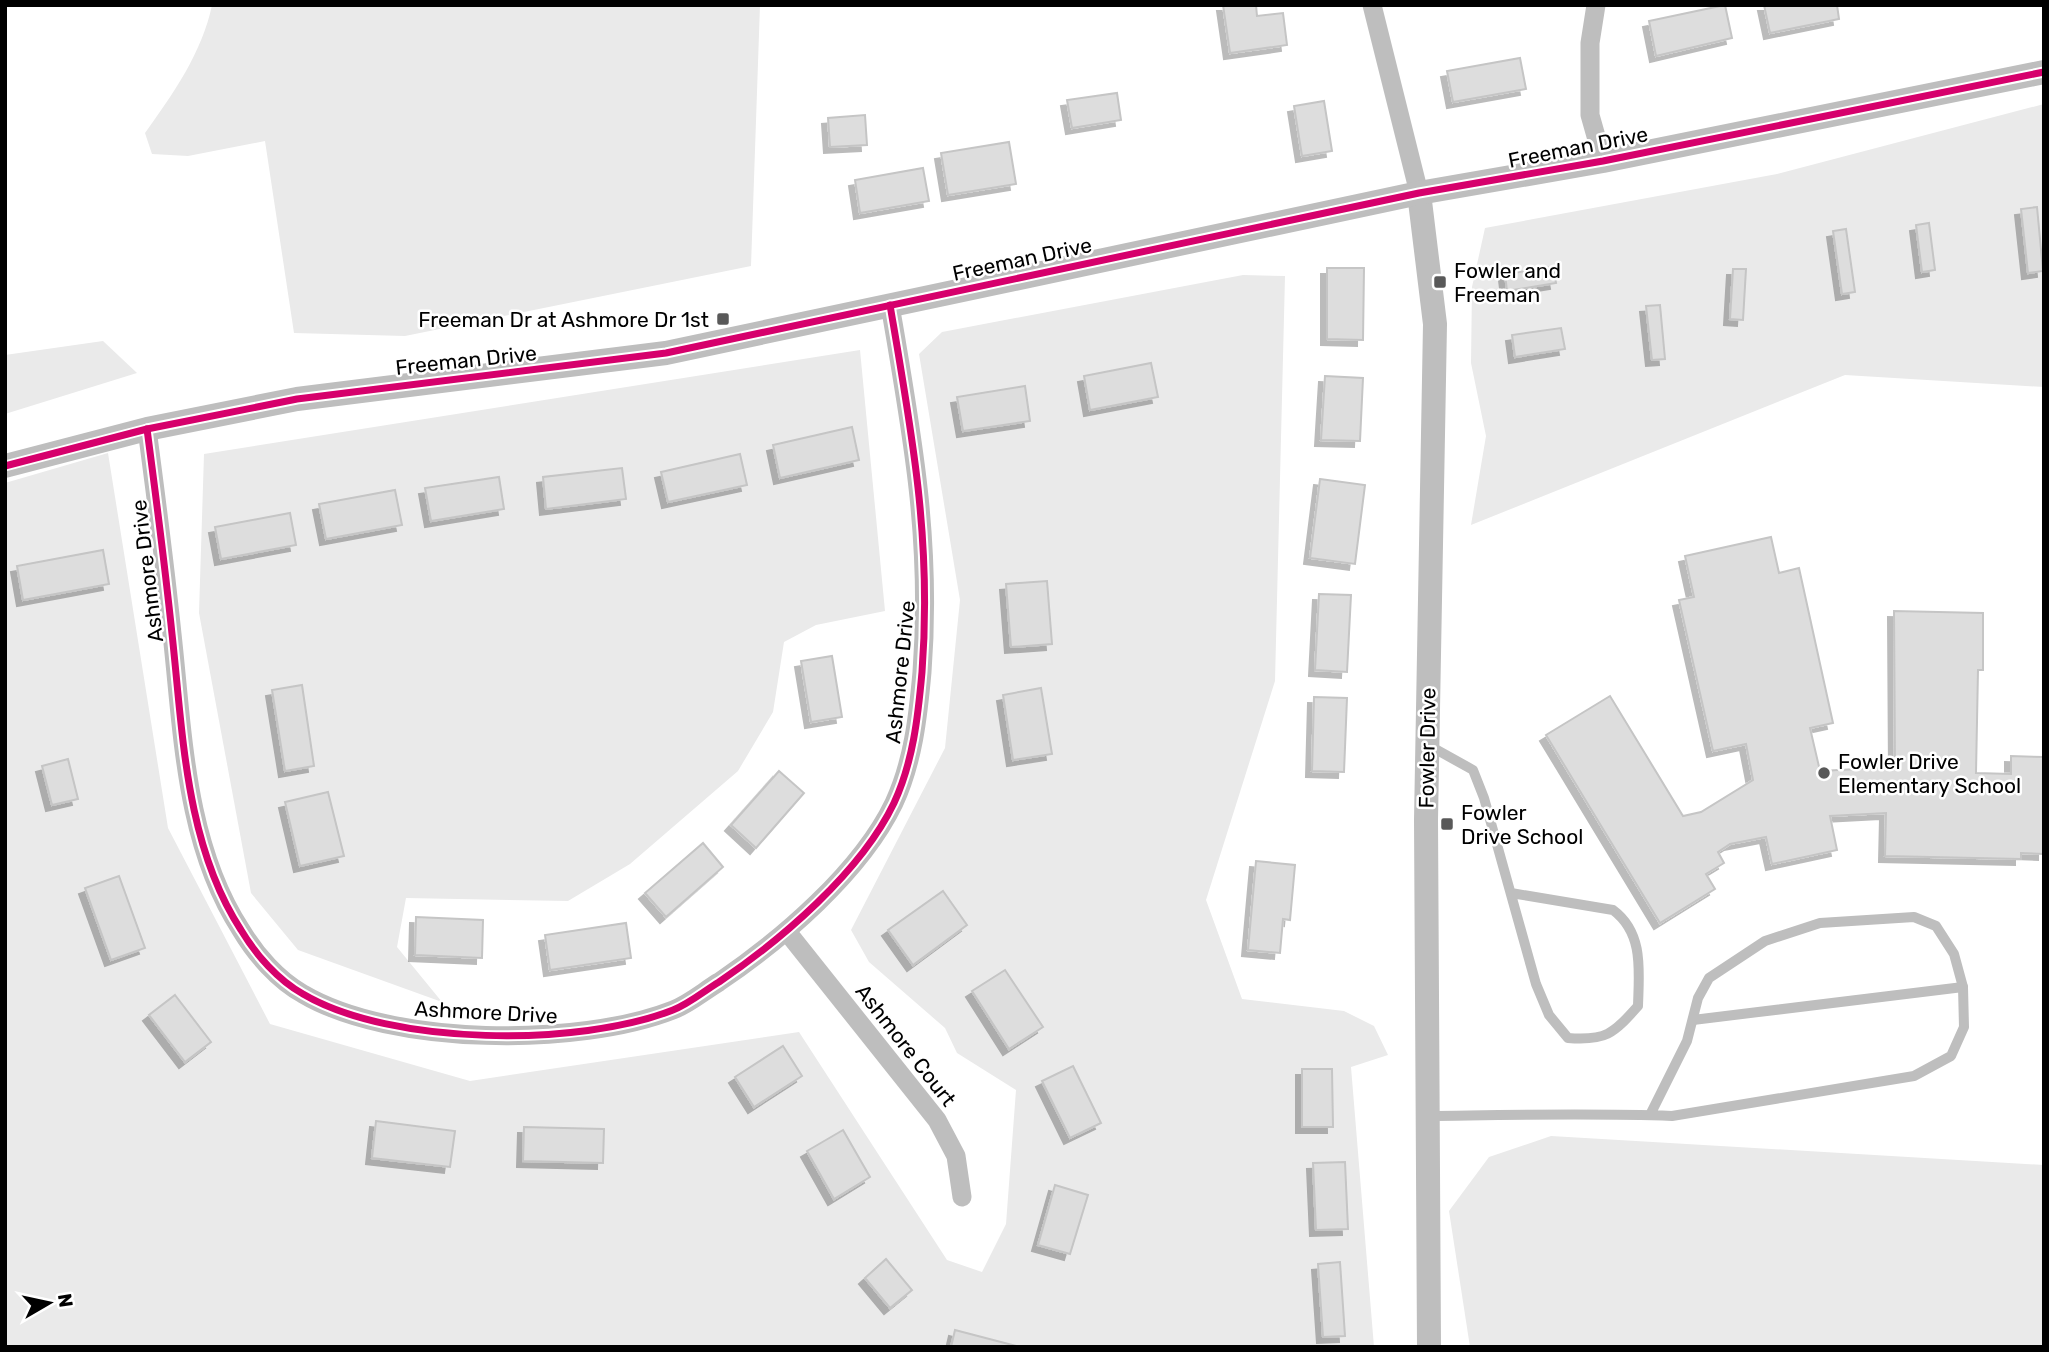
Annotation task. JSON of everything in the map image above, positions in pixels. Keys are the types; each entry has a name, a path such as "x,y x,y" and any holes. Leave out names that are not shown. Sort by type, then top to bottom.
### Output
{"street":[{"path":"1372,5 1419,193"},
{"path":"1596,5 1590,43 1590,115 1602,161"},
{"name":"Freeman Drive","path":"5,466 147,429 310,397 666,353 1419,193 1602,161 2044,72"},
{"name":"Fowler Drive","path":"1419,193 1435,324 1427,744 1429,1347"},
{"name":"Ashmore Drive","path":"147,429 192,801 214,878 239,928 264,963 301,994 346,1014 431,1030 532,1036 587,1032 635,1023 678,1008 788,933 864,848 893,805 917,726 926,615 925,539 918,466 890,305"},
{"name":"Ashmore Court","path":"788,933 937,1119 956,1156 962,1197"}],"lane":[{"path":"1427,744 1473,770 1536,984 1549,1015 1568,1038 1596,1041 1617,1030 1638,1006 1639,953 1627,920 1613,910 1511,893"},
{"path":"1427,1116 1595,1113 1672,1116 1914,1076 1951,1056 1964,1027 1963,987 1954,954 1936,926 1914,917 1820,923 1765,941 1724,965 1709,978 1698,998 1687,1041 1650,1115"},
{"path":"1693,1020 1963,987"}],"shaded area":[{"path":"212,5 760,5 751,266 405,336 294,333 265,141 188,156 152,154 145,133 194,56"},
{"path":"2044,104 2044,387 1845,375 1471,525 1486,436 1471,363 1472,287 1485,228 1777,174"},
{"path":"1243,275 1285,276 1275,681 1206,900 1242,999 1344,1011 1374,1026 1388,1055 1351,1067 1374,1347 5,1347 5,483 108,453 168,828 270,1024 470,1081 799,1032 947,1260 982,1272 1006,1224 1016,1090 957,1053 945,1028 869,962 851,930 945,748 960,600 919,354 942,332"},
{"path":"103,341 137,373 5,414 5,355"},
{"path":"860,350 885,611 816,625 784,642 773,712 738,771 630,864 568,901 406,898 397,947 442,1002 298,950 251,893 199,613 204,454"},
{"path":"1551,1136 2044,1165 2044,1347 1470,1347 1449,1211 1489,1157"}],"building":[{"path":"1223,5 1256,5 1257,16 1283,13 1287,45 1230,53"},
{"path":"1725,5 1732,38 1656,56 1649,21"},
{"path":"1764,5 1837,5 1839,19 1770,33"},
{"path":"1520,58 1526,89 1453,102 1447,71"},
{"path":"1117,93 1121,120 1072,128 1067,100"},
{"path":"1324,101 1332,151 1302,156 1294,106"},
{"path":"865,115 867,145 830,147 828,118"},
{"path":"1009,142 1016,184 948,195 941,153"},
{"path":"923,168 929,201 860,213 855,180"},
{"path":"2037,207 2043,271 2028,273 2021,209"},
{"path":"1929,223 1935,270 1922,272 1916,225"},
{"path":"1846,229 1855,292 1842,294 1833,231"},
{"path":"1553,267 1556,283 1507,291 1505,274"},
{"path":"1327,268 1364,268 1363,340 1327,339"},
{"path":"1733,269 1746,269 1743,320 1730,319"},
{"path":"1660,305 1665,359 1652,360 1646,306"},
{"path":"1561,328 1565,349 1515,357 1512,335"},
{"path":"1151,363 1158,397 1090,410 1084,376"},
{"path":"1325,376 1363,378 1360,441 1321,440"},
{"path":"1025,386 1030,421 963,431 957,397"},
{"path":"852,427 859,460 780,478 773,445"},
{"path":"740,454 747,485 668,502 661,472"},
{"path":"622,468 626,499 546,509 543,477"},
{"path":"499,477 504,509 431,521 425,488"},
{"path":"1320,479 1365,485 1355,564 1310,558"},
{"path":"395,490 402,525 326,539 319,504"},
{"path":"290,513 296,545 221,559 215,527"},
{"path":"1771,537 1779,573 1799,568 1833,723 1810,728 1820,771 1895,767 1894,611 1983,613 1983,670 1978,670 1976,773 2011,774 2011,756 2044,757 2044,854 2021,853 2021,859 1885,856 1886,813 1830,816 1837,850 1772,864 1766,837 1730,844 1718,852 1724,863 1706,874 1715,889 1660,923 1546,735 1610,696 1683,816 1701,812 1753,780 1746,744 1713,751 1679,600 1694,597 1685,556"},
{"path":"103,550 109,584 23,600 17,566"},
{"path":"1047,581 1052,644 1011,647 1006,584"},
{"path":"1319,594 1351,595 1347,672 1315,670"},
{"path":"832,656 842,717 811,722 801,661"},
{"path":"302,685 314,766 285,771 272,690"},
{"path":"1041,688 1052,754 1013,760 1003,695"},
{"path":"1314,697 1347,698 1344,772 1312,771"},
{"path":"68,759 78,799 52,805 42,766"},
{"path":"779,771 804,793 756,848 731,825"},
{"path":"328,792 344,856 300,866 285,802"},
{"path":"703,843 723,867 666,917 645,893"},
{"path":"1256,861 1295,865 1290,920 1283,919 1280,953 1248,950"},
{"path":"119,876 145,948 111,960 85,888"},
{"path":"943,891 967,925 913,965 888,930"},
{"path":"416,917 483,920 482,958 415,955"},
{"path":"626,923 631,958 550,970 545,935"},
{"path":"1005,970 1043,1027 1009,1049 972,991"},
{"path":"175,995 211,1042 185,1062 149,1015"},
{"path":"783,1046 802,1076 754,1107 735,1077"},
{"path":"1073,1066 1101,1123 1070,1138 1042,1081"},
{"path":"1302,1069 1332,1069 1333,1127 1302,1127"},
{"path":"376,1121 455,1131 450,1167 372,1158"},
{"path":"524,1127 604,1129 603,1163 523,1161"},
{"path":"843,1130 870,1177 834,1199 807,1151"},
{"path":"1345,1162 1348,1229 1316,1230 1313,1163"},
{"path":"1055,1185 1088,1195 1070,1254 1038,1245"},
{"path":"886,1259 912,1290 890,1308 865,1278"},
{"path":"1340,1262 1345,1336 1323,1337 1318,1264"},
{"path":"955,1330 1020,1347 951,1347"}],"cycle path":[{"path":"5,466 147,429 297,399 666,353 1419,193 1603,161 2044,72"},
{"path":"147,429 184,748 197,825 222,897 254,949 276,974 303,994 340,1011 385,1024 434,1032 486,1035 538,1035 588,1030 634,1022 673,1010 691,1001 743,965 793,925 840,879 880,829 894,803 910,755 919,706 924,577 918,487 890,305"}],"place":[{"name":"Fowler and Freeman","path":"1440,282"},
{"name":"Freeman Dr at Ashmore Dr 1st","path":"723,319"},
{"name":"Fowler Drive Elementary School","path":"1824,773"},
{"name":"Fowler Drive School","path":"1447,824"}]}
